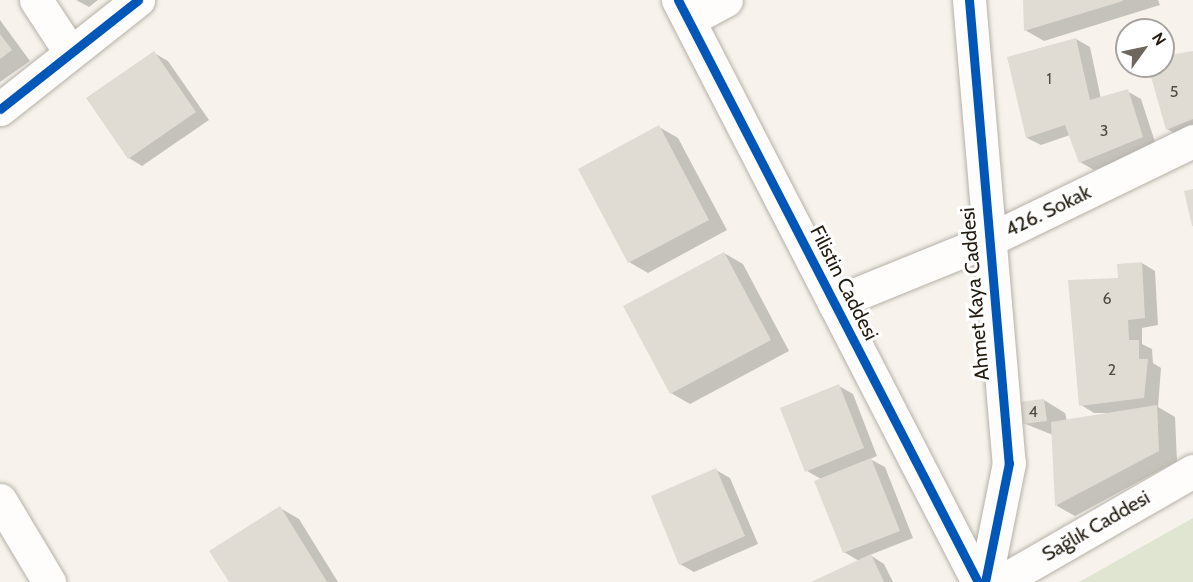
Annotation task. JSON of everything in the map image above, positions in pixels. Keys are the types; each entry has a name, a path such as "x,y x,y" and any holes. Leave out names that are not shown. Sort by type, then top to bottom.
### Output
{"street":[{"path":"36,0 70,52"},
{"path":"0,109 138,0"},
{"path":"683,10 726,0"},
{"name":"Ahmet Kaya Caddesi","path":"969,0 987,241 1009,462 985,582"},
{"name":"Filistin Caddesi","path":"683,10 978,582"},
{"name":"426. Sokak","path":"834,303 987,241 1193,141"},
{"name":"Sağlık Caddesi","path":"1000,582 1193,471"},
{"path":"0,500 49,582"}],"green space":[{"path":"1193,518 1193,582 1079,582"}],"building":[{"path":"1023,0 1123,0 1123,1 1024,31"},
{"path":"0,34 12,50 0,59"},
{"path":"1076,38 1090,100 1128,89 1143,137 1079,163 1065,125 1026,138 1007,57"},
{"path":"154,51 196,112 128,159 86,98"},
{"path":"1193,51 1193,119 1166,130 1151,78 1175,78 1175,54"},
{"path":"659,125 709,220 628,263 578,169"},
{"path":"1193,189 1193,226 1192,226 1184,191"},
{"path":"724,252 771,340 670,394 623,306"},
{"path":"1142,262 1145,318 1128,320 1129,340 1139,340 1139,359 1148,359 1144,398 1079,406 1068,280 1118,278 1117,264"},
{"path":"839,384 864,448 805,472 780,408"},
{"path":"1044,399 1047,421 1022,424 1018,402"},
{"path":"1157,405 1159,451 1055,506 1051,422"},
{"path":"871,458 900,531 843,553 814,481"},
{"path":"716,468 745,536 679,565 651,496"},
{"path":"280,506 327,582 229,582 209,551"},
{"path":"871,554 884,582 811,582"}],"cycle path":[{"path":"0,109 138,0"},
{"path":"678,0 978,582"},
{"path":"969,0 1009,463 985,582"}]}
